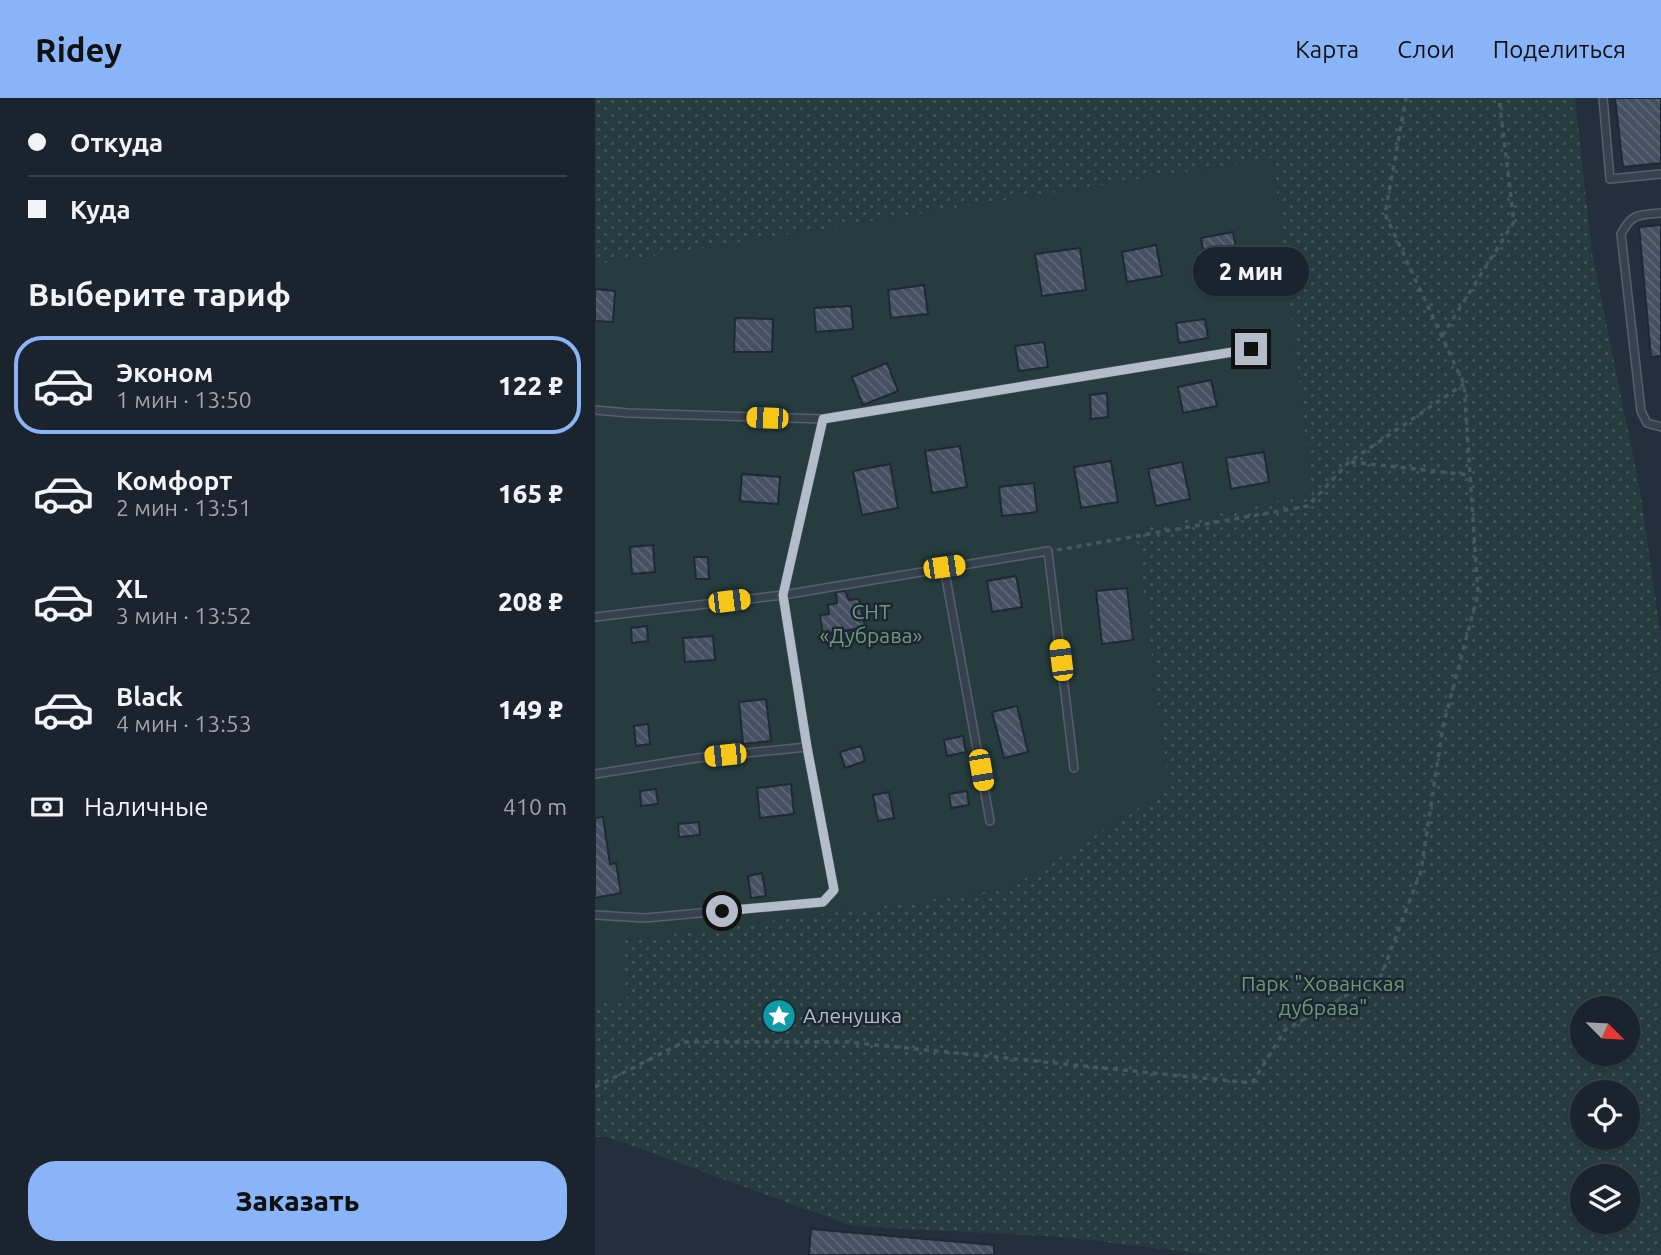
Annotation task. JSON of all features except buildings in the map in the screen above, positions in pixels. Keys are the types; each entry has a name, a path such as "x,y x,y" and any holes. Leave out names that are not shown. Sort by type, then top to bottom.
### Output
{"lane":[{"path":"1603,98 1611,179 1661,174"},
{"path":"1661,213 1636,216 1627,222 1621,234 1641,411 1647,423 1661,426"},
{"path":"595,410 823,419 1251,349"},
{"path":"595,915 645,918 823,902 834,890 807,747 783,595 823,419"},
{"path":"595,617 783,595 1048,551 1074,768"},
{"path":"944,567 990,821"},
{"path":"595,774 697,758 807,747"}],"path":[{"path":"595,1087 684,1042 847,1042 1252,1083 1285,1030 1381,976 1421,871 1443,726 1479,594 1464,384 1385,214 1406,98"},
{"path":"1442,336 1514,222 1499,98"},
{"path":"1048,551 1308,506 1349,462 1464,384"},
{"path":"1349,462 1470,475"}],"green space":[{"name":"Парк \"Хованская дубрава\"","path":"595,98 1575,98 1592,253 1640,490 1661,637 1661,1255 1212,1255 1064,1237 852,1226 608,1137 595,1137 595,1004 627,1000 620,941 1008,889 1169,789 1136,530 1312,494 1273,158 607,263 595,260"},
{"name":"СНТ «Дубрава»","path":"1273,158 1312,494 1137,530 1169,789 1008,889 620,941 628,1000 595,1004 595,260 607,263"}],"place":[{"name":"Аленушка","path":"779,1016"}],"route":[{"path":"722,911 823,902 834,890 807,747 783,595 823,419 1251,349"}]}
